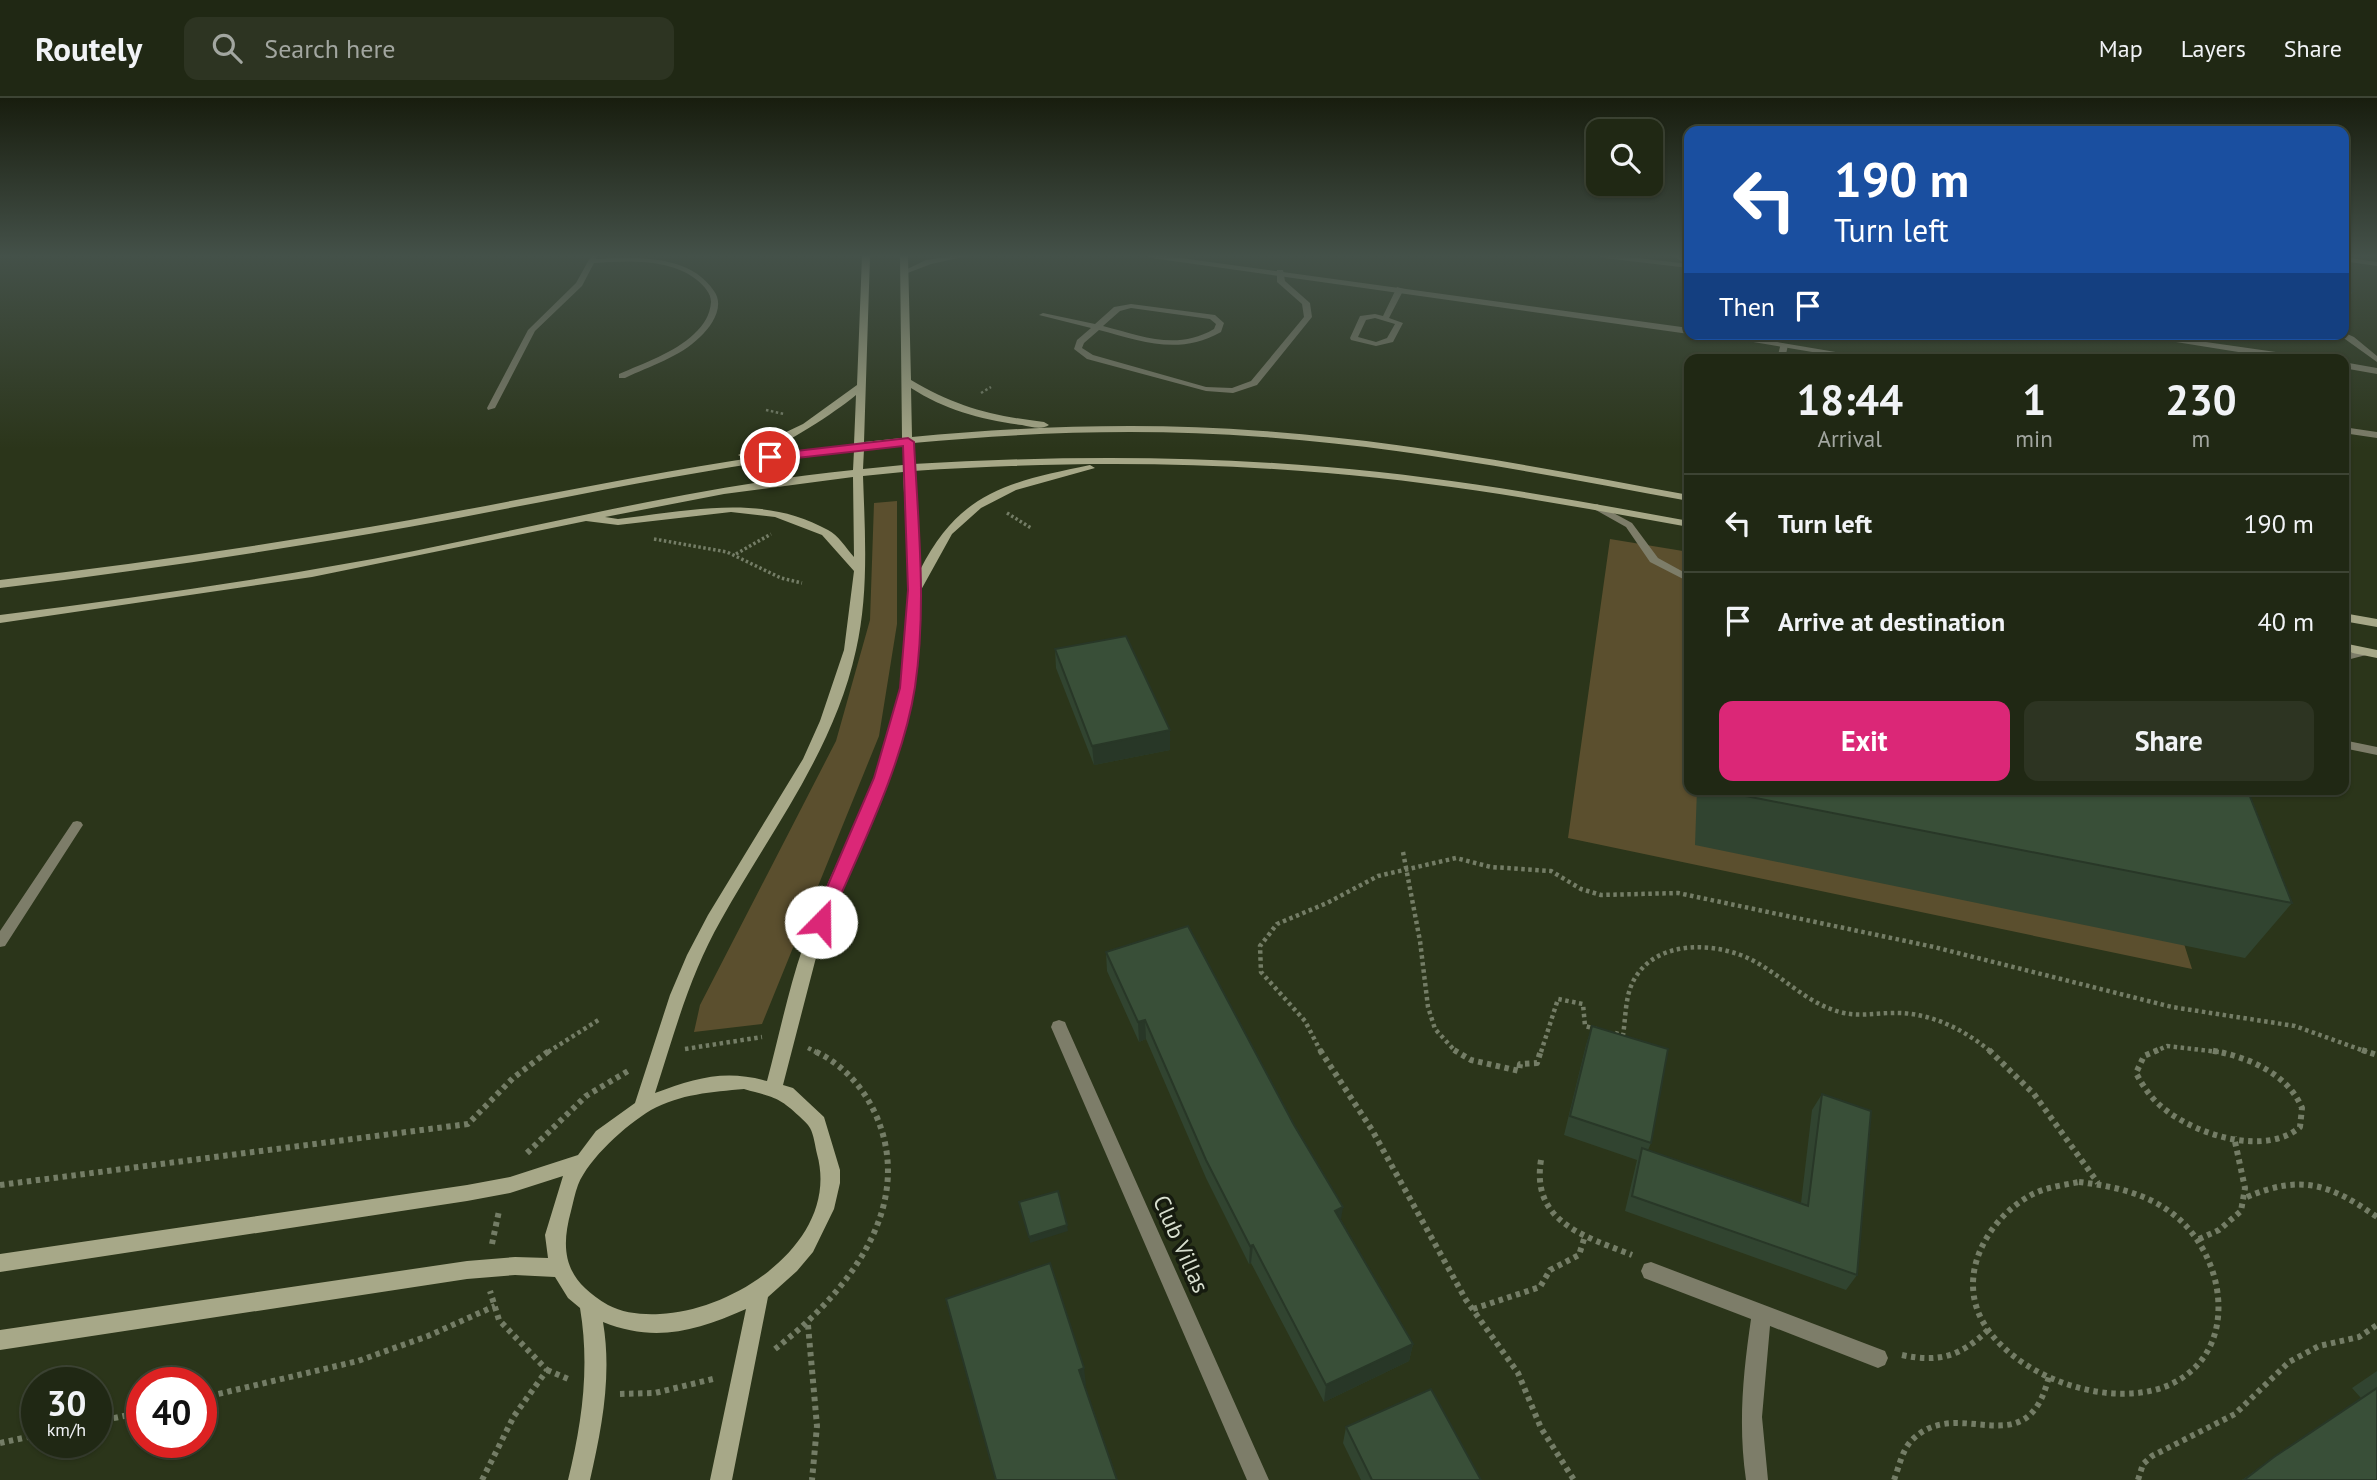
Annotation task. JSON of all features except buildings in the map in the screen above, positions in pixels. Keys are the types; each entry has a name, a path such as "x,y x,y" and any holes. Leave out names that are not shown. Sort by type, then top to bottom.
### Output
{"street":[{"path":"643,1105 678,995 695,955 713,919 810,759 827,721 850,650 860,570 858,473 864,320"},
{"path":"773,1089 811,946 882,778 898,731 907,688 915,590 908,468 906,320"},
{"path":"1617,320 1684,330"},
{"path":"1750,340 1841,354"},
{"path":"2172,340 2268,354"},
{"path":"2349,364 2377,366"},
{"path":"2349,365 2377,372"},
{"path":"908,382 941,403 976,416 1084,430"},
{"path":"706,467 792,436 816,422 862,385"},
{"path":"0,584 191,559 351,534 706,467 859,446 1084,430 1207,430 1358,442 1451,455 1684,497"},
{"path":"2349,430 2377,435"},
{"path":"915,590 945,535 967,512 985,500 1034,481 1122,461"},
{"path":"0,619 172,596 320,572 730,489 858,473 970,464 1122,461 1263,466 1375,475 1493,490 1684,523"},
{"path":"584,517 618,522 731,509 796,519 826,533 860,570"},
{"path":"2349,618 2377,623"},
{"path":"2349,648 2372,653"},
{"name":"Club Villas","path":"1059,1027 1258,1480"},
{"path":"749,1082 773,1089 797,1101 816,1121 828,1145 831,1173 827,1204 813,1235 791,1264 761,1290 733,1307 671,1325 641,1324 613,1318 590,1306 572,1289 560,1268 555,1241 557,1211 567,1182 579,1163 602,1136 643,1105 696,1084 749,1082"},
{"path":"0,1264 467,1193 510,1185 579,1163"},
{"path":"0,1340 467,1270 515,1266 560,1268"},
{"path":"1651,1271 1878,1359"},
{"path":"721,1480 742,1367 761,1290"},
{"path":"579,1480 590,1435 596,1392 598,1360 590,1306"},
{"path":"1756,1480 1750,1442 1749,1404 1762,1314"}],"lane":[{"path":"491,408 532,330 542,320"},
{"path":"622,376 672,352 699,333 709,320"},
{"path":"1068,320 1181,345 1202,342 1220,327 1217,320"},
{"path":"1104,320 1077,345 1084,355 1206,389 1242,389 1254,383 1305,320"},
{"path":"1362,320 1354,338 1372,344 1388,342 1399,325 1392,320"},
{"path":"2349,337 2377,360"},
{"path":"1783,354 1784,345"},
{"path":"1597,508 1629,525 1654,560 1684,576"},
{"path":"2349,657 2372,653"},
{"path":"2349,745 2377,751"},
{"path":"0,942 77,825"}],"path":[{"path":"735,555 796,519"},
{"path":"646,536 674,545 735,555 781,578 802,583"},
{"path":"1403,852 1430,1018 1442,1040 1471,1060 1519,1071 1520,1064 1537,1063 1558,999 1583,1004 1585,1026 1598,1029"},
{"path":"1574,1480 1541,1428 1505,1350 1473,1309 1372,1130 1328,1065 1305,1021 1267,982 1258,962 1260,946 1277,924 1327,903 1368,880 1456,858 1491,867 1551,871 1581,889 1601,895 1678,893 1934,947 2172,1007 2295,1026 2377,1055"},
{"path":"1611,1032 1623,1035 1628,998 1636,976 1647,964 1663,955 1697,948 1742,955 1824,1008 1860,1016 1894,1013 1923,1017 1968,1035 1988,1049 2041,1101 2098,1183"},
{"path":"0,1185 468,1124 490,1098 542,1054 600,1019"},
{"path":"602,1082 659,1058 722,1041 763,1037 786,1040"},
{"path":"2167,1046 2186,1046 2234,1056 2278,1079 2302,1104 2304,1117 2300,1128 2289,1137 2275,1140 2234,1137 2186,1124 2156,1103 2136,1073 2144,1056 2167,1046"},
{"path":"2199,1239 2225,1229 2238,1218 2247,1197 2234,1137"},
{"path":"1541,1160 1538,1181 1547,1208 1572,1231 1651,1262 1651,1271"},
{"path":"2247,1197 2269,1186 2305,1181 2342,1194 2377,1217"},
{"path":"2079,1182 2098,1183 2147,1197 2169,1209 2199,1239 2209,1255 2218,1286 2220,1315 2213,1341 2199,1363 2178,1380 2133,1395 2088,1392 2049,1376 2010,1352 1988,1330 1979,1309 1975,1269 1980,1247 1990,1227 2031,1194 2079,1182"},
{"path":"1473,1309 1540,1287 1550,1270 1579,1255 1586,1236"},
{"path":"217,1394 358,1361 428,1336 495,1306"},
{"path":"808,1325 817,1426 812,1480"},
{"path":"2138,1480 2143,1464 2152,1456 2235,1414 2289,1362 2319,1346 2359,1336 2377,1325"},
{"path":"1878,1359 1879,1349 1926,1360 1955,1357 1968,1352 1988,1330"},
{"path":"547,1370 596,1392 654,1393 684,1388 742,1367 786,1342"},
{"path":"1894,1480 1910,1442 1921,1431 1952,1422 1995,1427 2016,1424 2032,1415 2042,1403 2049,1376"},
{"path":"0,1443 21,1438"}],"shaded area":[{"path":"897,501 897,624 879,736 762,1024 694,1032 700,1005 836,741 870,620 874,503"},
{"path":"1610,539 1684,551 1684,795 2137,795 2192,969 1568,838"}],"route":[{"path":"770,457 908,442 915,590 907,688 898,731 882,778 821,922"}]}
